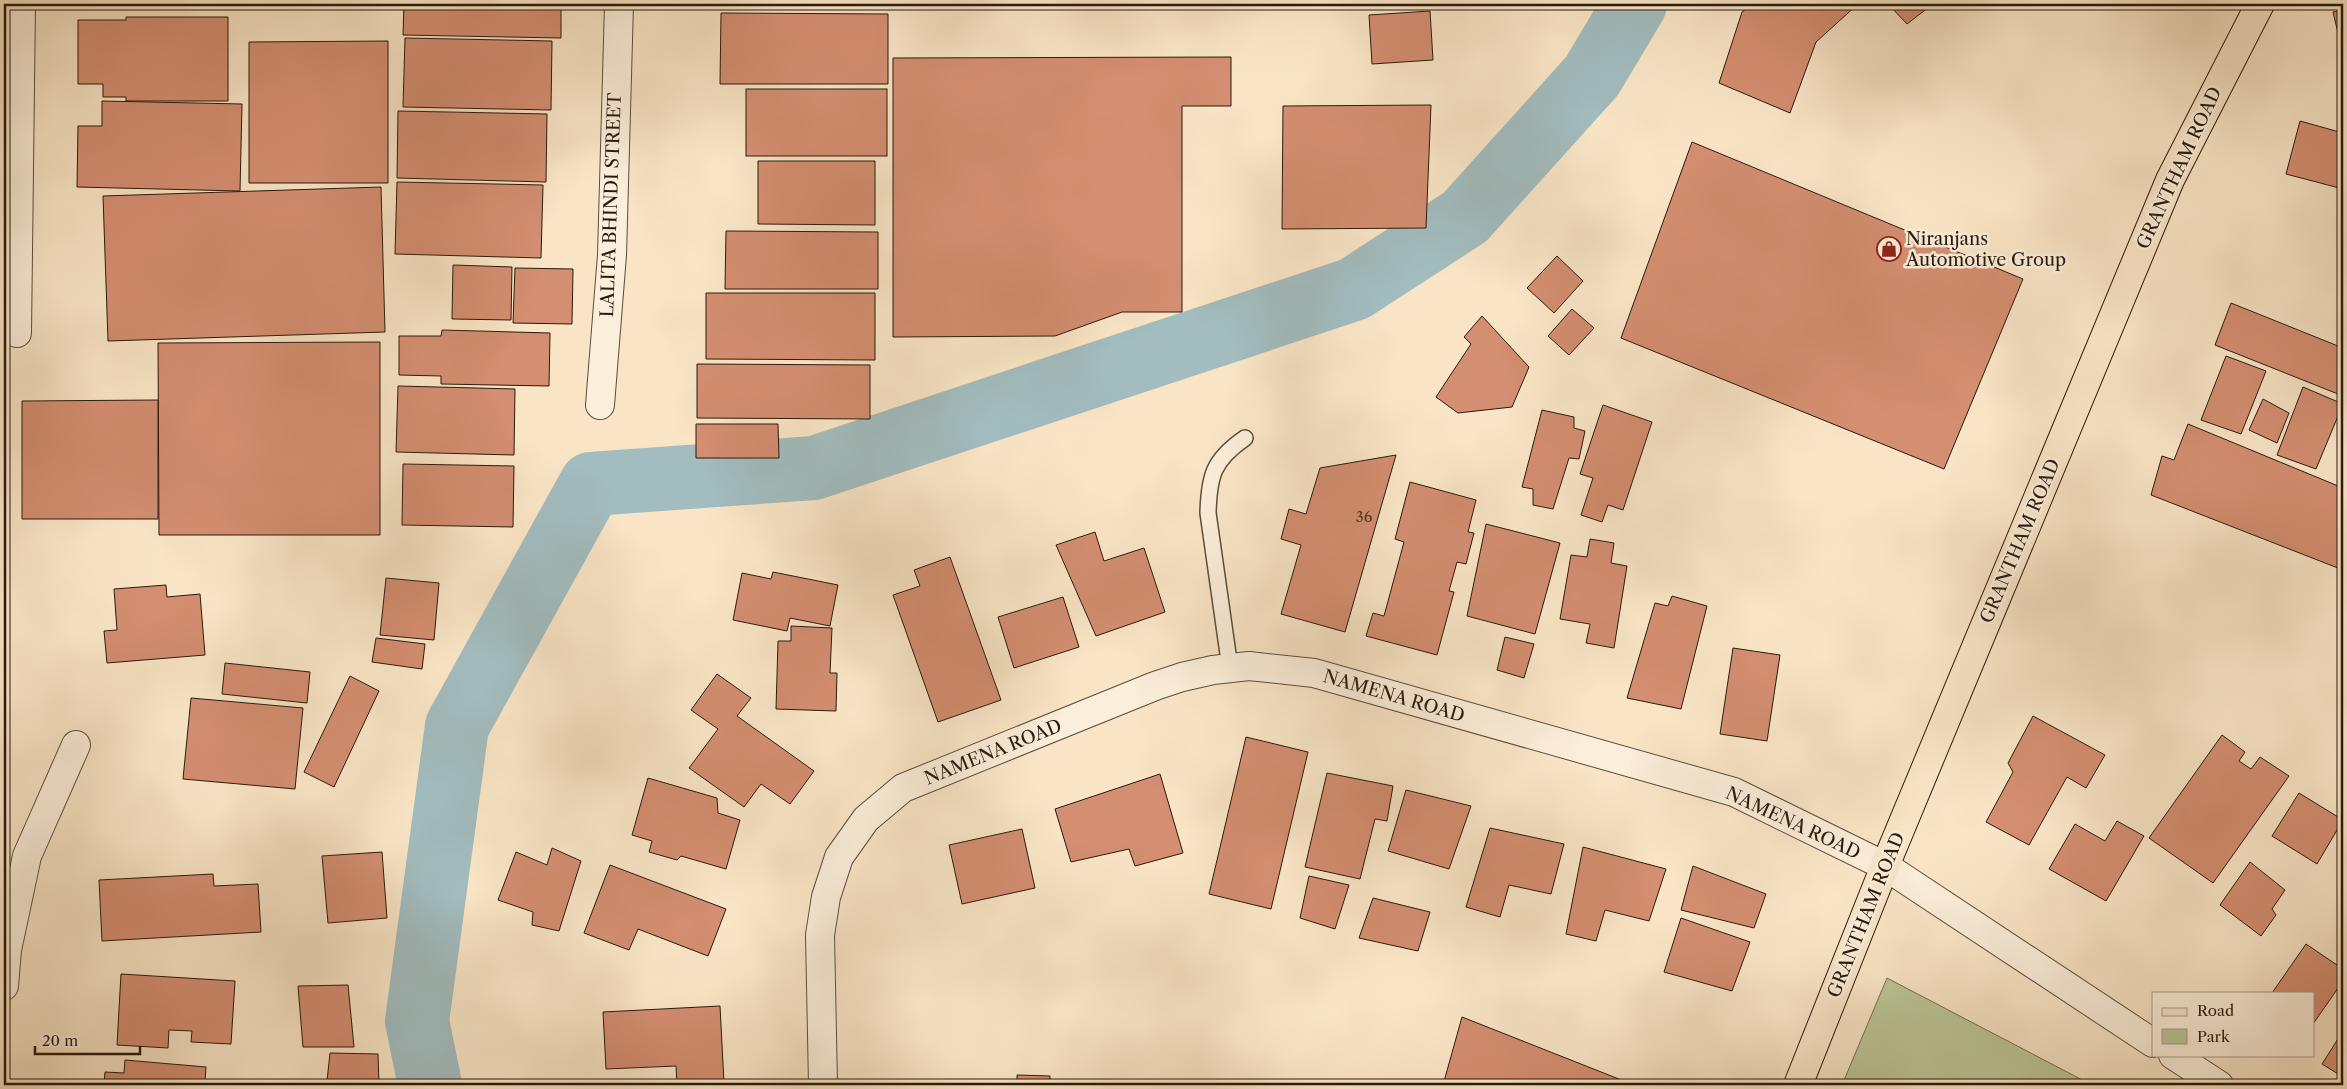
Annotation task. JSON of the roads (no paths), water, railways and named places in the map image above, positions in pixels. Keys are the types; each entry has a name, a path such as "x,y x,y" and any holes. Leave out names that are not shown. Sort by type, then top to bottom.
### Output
{"main road":[{"name":"GRANTHAM ROAD","path":"1798,1085 1886,866 2170,180 2260,4"}],"street":[{"path":"17,333 21,4"},
{"name":"LALITA BHINDI STREET","path":"600,405 612,255 619,4"},
{"name":"NAMENA ROAD","path":"823,1085 820,934 822,914 839,857 866,819 903,788 1155,686 1182,677 1249,666 1314,673 1734,792 1886,866 2152,1042"},
{"path":"4,986 8,950 27,856 76,745"},
{"path":"2175,1056 2220,1085"}],"lane":[{"path":"1230,668 1208,513 1209,490 1212,474 1220,459 1245,438"}],"waterway":[{"path":"430,1085 417,1021 457,726 591,484 814,468 1354,289 1465,217 1592,76 1635,4"}],"place":[{"name":"Niranjans Automotive Group","path":"1889,249"}]}
